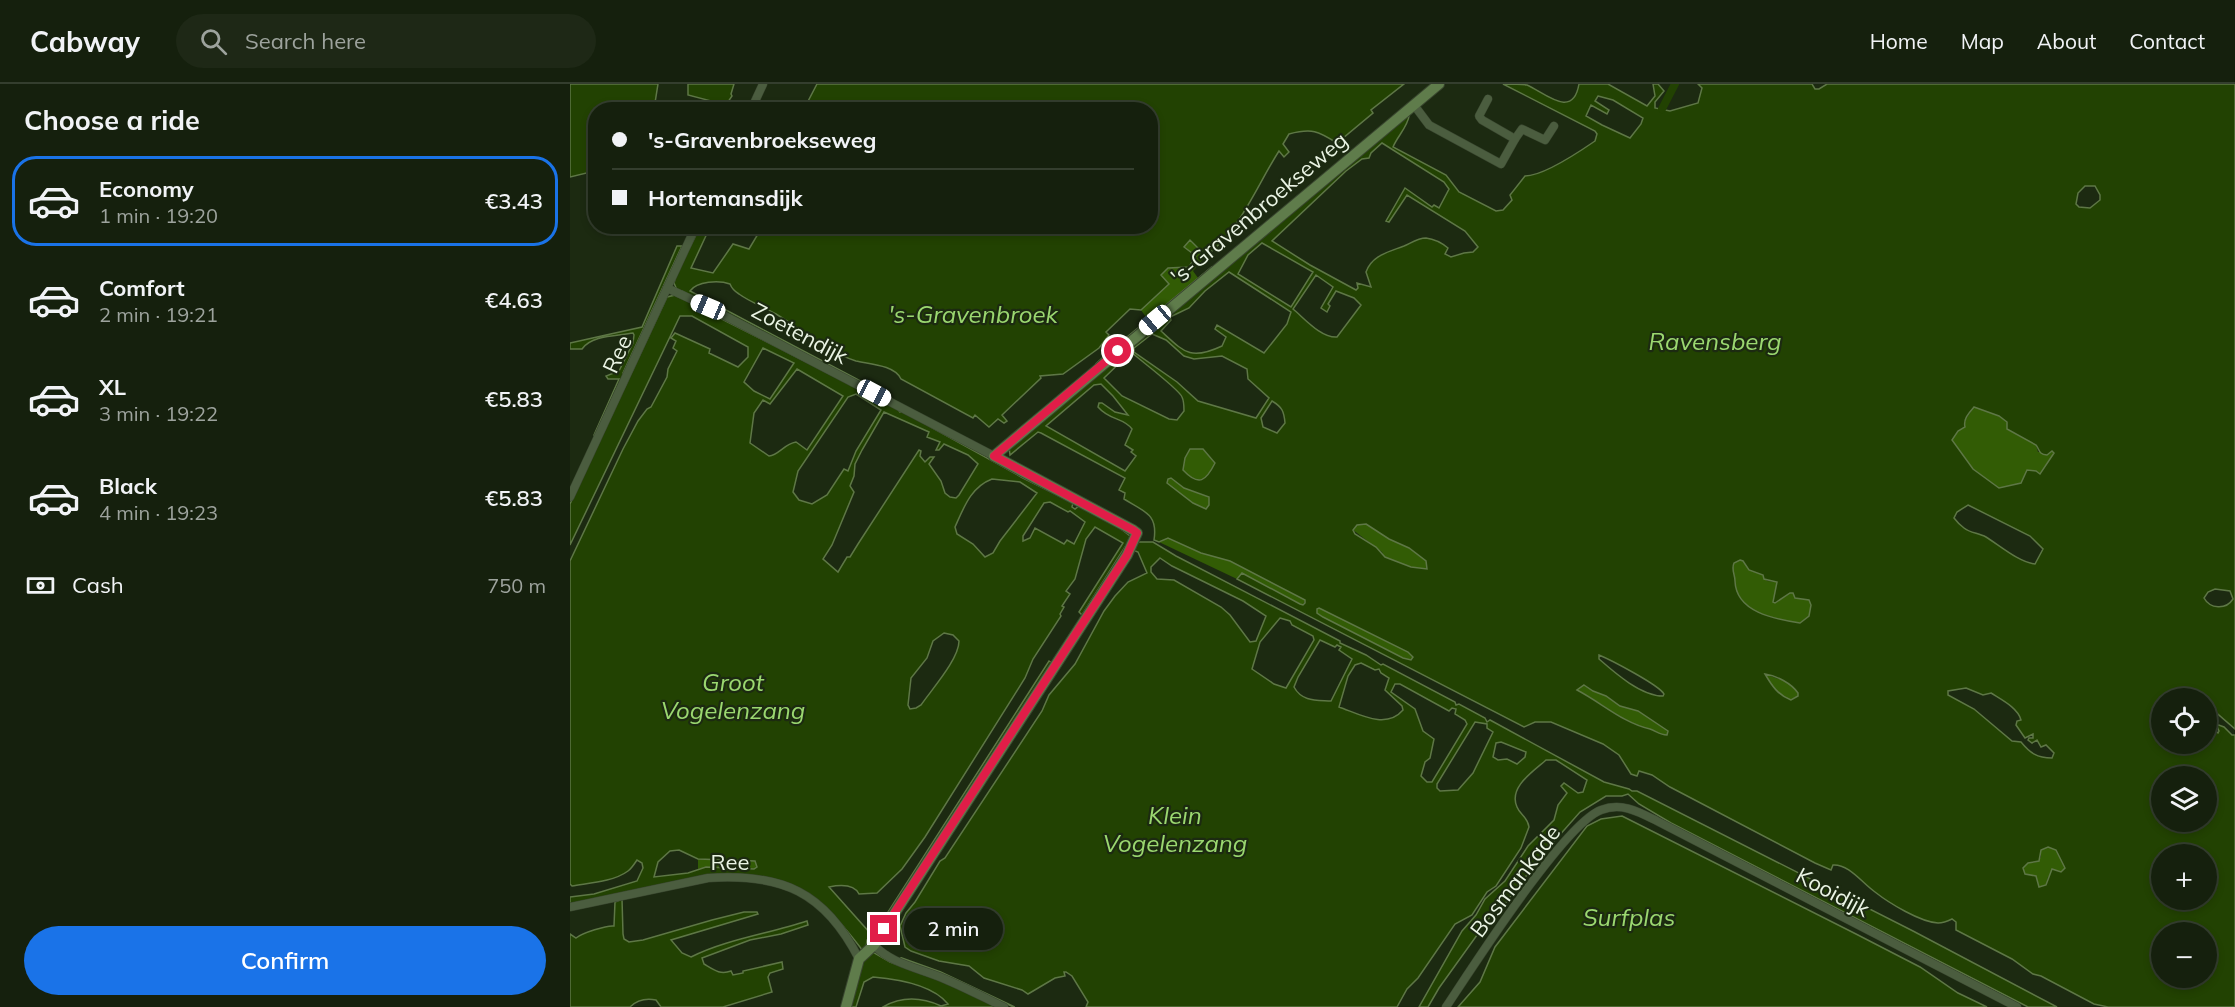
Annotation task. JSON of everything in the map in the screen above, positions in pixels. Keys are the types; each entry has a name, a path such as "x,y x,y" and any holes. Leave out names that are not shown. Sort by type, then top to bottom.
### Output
{"street":[{"path":"755,102 763,84"},
{"name":"'s-Gravenbroekseweg","path":"994,456 1439,84"},
{"path":"1488,99 1479,116 1515,139"},
{"path":"1414,105 1430,125 1501,164 1522,129 1545,140 1554,126"},
{"name":"Ree","path":"570,497 692,234"},
{"name":"Zoetendijk","path":"667,288 708,307 994,456 1135,540 866,952"},
{"name":"Bosmankade","path":"1446,1007 1537,876 1580,824 1600,810 1617,807 1632,808"},
{"name":"Kooidijk","path":"1632,808 2017,1007"},
{"name":"Ree","path":"570,907 708,878 738,877 783,885 812,898 866,952"},
{"path":"846,1007 866,952 881,953 938,976 1004,1007"}],"shaded area":[{"path":"1190,239 1206,256 1193,271 1198,278 1148,320 1141,310 1168,283 1160,275 1168,268 1189,266 1196,256 1184,247"},
{"path":"1974,407 1999,416 2007,422 2007,429 2036,445 2038,452 2052,451 2054,453 2040,474 2013,486 1999,488 1973,469 1952,440"},
{"path":"1190,449 1203,449 1215,463 1202,480 1193,479 1183,470 1185,458"},
{"path":"1171,478 1184,488 1209,497 1209,505 1206,509 1193,503 1166,483"},
{"path":"1366,524 1389,539 1409,548 1426,561 1427,570 1384,557 1382,552 1353,530 1357,525"},
{"path":"1163,538 1168,538 1201,553 1230,561 1305,600 1303,605 1242,573 1237,579 1159,542"},
{"path":"1739,560 1743,561 1753,572 1760,572 1767,581 1777,582 1773,602 1777,602 1790,593 1793,593 1795,598 1809,600 1811,605 1809,616 1800,623 1792,622 1767,616 1745,605 1737,597 1735,591 1733,568 1734,563"},
{"path":"1319,608 1408,652 1413,657 1411,660 1403,658 1323,617 1317,613"},
{"path":"1765,674 1794,686 1798,696 1791,700 1782,696"},
{"path":"1584,685 1620,706 1638,711 1668,731 1667,735 1631,722 1577,690"},
{"path":"2048,847 2056,850 2065,867 2064,870 2048,877 2046,885 2038,887 2036,876 2025,874 2023,868 2028,863 2036,862 2041,857 2041,850"},
{"path":"698,859 756,861 757,867 754,869 707,867 698,869"}],"water":[{"path":"570,84 658,84 655,102 588,102 588,173 570,177"},
{"path":"688,84 734,84 732,96 728,102 715,102 688,95"},
{"path":"817,84 1404,84 1371,110 1373,113 1337,143 1314,132 1289,134 1283,144 1289,152 1284,157 1279,151 1247,207 1218,245 1206,256 1190,240 1184,247 1196,256 1189,267 1168,268 1161,275 1169,284 1141,310 1130,309 1106,332 1109,335 1099,348 1063,374 1040,376 1041,378 1002,415 1007,421 1004,423 998,419 989,427 975,415 973,418 901,379 898,374 888,368 856,361 835,352 776,314 743,297 732,289 730,284 708,282 690,291 868,385 682,291 714,315 897,408 900,412 902,411 1073,503 1072,507 1075,509 1079,506 1117,526 1138,542 1153,542 1381,665 1455,702 1456,705 1459,704 1485,718 1487,722 1490,720 1604,782 1637,791 2057,1007 2028,1007 1671,823 1639,804 1628,794 1606,796 1580,812 1542,855 1504,905 1495,910 1428,1007 1419,1007 1462,931 1476,915 1485,899 1505,881 1528,846 1554,820 1558,805 1567,793 1561,786 1564,783 1578,793 1583,792 1587,780 1556,760 1546,760 1529,774 1516,793 1517,807 1529,827 1521,848 1496,886 1487,892 1472,915 1455,924 1418,978 1407,989 1397,1007 1086,1007 1088,1002 1072,976 1066,972 1064,972 1065,976 1055,978 1028,994 984,978 969,966 939,961 911,951 905,947 900,926 906,913 1042,711 1049,695 1075,664 1104,611 1128,582 1147,573 1138,552 1125,547 1082,615 1079,612 1123,543 1095,527 1086,539 1075,579 1066,591 1070,594 1062,606 1064,607 1061,616 1033,659 1025,678 925,837 902,869 877,893 859,894 850,887 829,887 871,934 883,920 1049,661 1052,663 882,924 867,940 866,948 890,962 950,984 997,1007 883,1007 904,999 926,1001 941,1006 948,1004 924,987 903,981 873,977 864,982 856,1007 849,1007 863,951 821,904 791,885 774,879 730,874 570,904 570,897 594,894 637,881 643,868 642,863 637,860 629,870 615,878 572,886 570,884 570,561 623,449 638,421 651,407 667,377 668,369 677,351 673,348 676,341 671,338 675,333 710,349 709,353 738,367 748,357 748,347 692,316 680,316 570,545 570,504 667,297 675,295 676,275 696,234 707,234 691,268 713,273 733,244 749,249 758,234 1158,234 1158,102 808,102","holes":["763,348 794,363 770,399 754,391 744,382","797,369 843,396 807,450 796,442 769,456 750,443 754,413 763,400 770,404","856,394 881,410 856,451 848,471 844,469 827,495 812,504 799,500 793,492 798,471 848,397","884,412 929,432 927,437 940,442 936,450 944,444 968,455 978,464 959,495 956,498 950,497 945,493 941,481 929,464 934,457 930,457 925,462 919,450 838,572 823,559 832,545 854,492 850,486 855,464","992,479 1020,482 1037,493 993,553 985,557 973,544 957,534 955,527 965,505 979,487","1050,502 1070,511 1085,522 1074,544 1067,540 1064,544 1035,528 1030,538 1023,541 1023,536 1044,503","1160,558 1243,601 1266,616 1256,641 1250,642 1230,615 1221,607 1174,580 1157,579 1151,572 1151,567","1280,618 1290,621 1292,625 1313,636 1314,640 1286,688 1274,684 1252,669 1260,642","944,633 953,635 959,641 955,656 938,682 921,705 910,709 908,705 911,678 927,658 933,641","1320,640 1335,647 1337,645 1341,647 1339,650 1352,659 1331,701 1306,698 1294,687","1361,663 1375,670 1379,669 1389,678 1385,690 1402,706 1403,710 1396,716 1381,720 1339,707 1348,676 1355,665","1395,684 1400,684 1449,711 1452,708 1456,709 1455,714 1467,724 1432,782 1427,782 1421,776 1425,762 1430,758 1434,739 1423,731 1415,709 1391,692","1475,722 1487,724 1487,728 1493,732 1473,773 1458,790 1440,791 1437,784","1501,742 1526,752 1525,757 1517,764 1507,759 1498,760 1493,757 1496,743","679,850 698,859 755,861 757,867 754,869 706,867 688,873 654,877 658,862 670,851"]},
{"name":"Ravensberg","path":"1503,84 1527,85 1550,98 1565,102 1576,95 1579,84 1608,84 1647,106 1655,96 1653,84 1658,84 1664,91 1655,102 1655,108 1670,111 1698,103 1702,88 1698,84 1812,84 1815,89 1819,89 1827,84 2235,84 2235,729 2217,713 2217,688 2151,688 2151,754 2217,754 2217,732 2219,731 2217,724 2235,735 2235,1007 2108,1007 2094,1004 2033,974 2012,959 1956,930 1956,922 1952,919 1938,923 1914,916 1881,896 1844,868 1833,865 1831,870 1815,863 1670,787 1652,775 1639,771 1637,776 1631,774 1619,755 1603,744 1551,722 1535,722 1524,727 1237,579 1242,573 1300,604 1305,603 1305,600 1230,561 1201,553 1168,538 1159,542 1154,540 1155,531 1152,519 1144,511 1124,499 1125,493 1119,490 1125,478 1041,433 1038,432 1010,455 1009,447 1404,118 1409,116 1407,124 1393,147 1446,175 1459,192 1496,211 1503,210 1512,200 1510,195 1525,176 1542,172 1561,163 1595,141 1597,134","holes":["1598,96 1613,100 1643,118 1630,138 1586,116 1591,105 1607,114 1609,110 1595,101","1382,143 1444,182 1449,189 1439,208 1434,205 1432,207 1405,188 1386,221 1389,222 1407,195 1465,231 1478,247 1473,252 1451,257 1445,254 1448,248 1441,243 1426,238 1417,240 1387,252 1372,262 1366,272 1371,287 1357,283 1356,290 1272,241 1346,171 1362,159 1369,158","2085,186 2095,186 2100,200 2090,208 2079,207 2076,204 2078,193","1262,243 1313,272 1291,307 1238,274 1248,255","1229,272 1291,312 1287,324 1264,353 1217,325 1215,329 1226,337 1222,346 1202,353 1188,352 1161,331 1171,320 1170,317 1189,308 1205,291","1316,275 1333,287 1321,308 1327,312 1330,306 1328,304 1336,291 1354,298 1361,305 1337,337 1319,331 1293,309","1152,334 1166,340 1184,356 1194,359 1222,356 1247,369 1248,379 1269,398 1256,418 1198,401 1177,382 1134,352 1134,348","1131,352 1180,393 1184,402 1184,411 1177,420 1169,419 1122,396 1104,378","1101,384 1128,415 1115,412 1099,403 1098,407 1107,415 1125,422 1132,429 1125,445 1133,450 1131,452 1136,456 1125,471 1046,426 1094,385","1272,401 1278,405 1284,415 1285,423 1277,433 1263,427 1261,418","1974,407 1999,416 2007,422 2007,429 2036,445 2042,454 2047,455 2052,451 2054,453 2040,474 2027,470 2021,483 1999,488 1973,469 1952,440 1958,431 1965,427 1967,416","1190,449 1203,449 1215,463 1202,480 1193,479 1183,470 1185,458","1171,478 1184,488 1209,497 1209,505 1206,509 1193,503 1167,483 1168,479","1968,505 2030,536 2043,549 2035,564 2029,563 1986,537 1966,530 1954,518 1957,512","1366,524 1389,539 1409,548 1426,561 1427,569 1411,567 1385,557 1376,547 1355,534 1353,530 1357,525","1743,561 1749,570 1763,575 1764,579 1777,582 1773,602 1775,603 1790,593 1793,593 1795,598 1809,600 1811,605 1809,616 1800,623 1768,616 1749,607 1737,592 1734,563","2215,589 2230,591 2233,599 2230,603 2218,607 2204,598 2208,592","1317,609 1408,652 1413,657 1411,660 1403,658 1317,613","1599,655 1624,667 1660,690 1663,696 1637,688 1599,659","1765,674 1788,683 1795,689 1798,696 1791,700 1782,696","1584,685 1620,706 1638,711 1668,731 1667,735 1631,722 1577,690","1966,688 1983,695 1991,693 2017,712 2021,720 2017,721 2016,725 2025,738 2033,734 2033,738 2028,740 2032,743 2037,740 2041,747 2046,745 2054,753 2052,758 2038,756 2021,742 2012,741 1974,709 1948,695 1948,691","2048,847 2056,850 2065,868 2061,872 2052,869 2046,885 2039,887 2036,876 2025,874 2023,868 2028,863 2039,861 2041,850"]},
{"path":"677,246 682,246 623,373 597,436 594,435 619,379 608,379 606,376 619,371 633,343 634,335 633,333 598,339 586,344 582,349 570,349 570,343 642,327"},
{"name":"Surfplas","path":"1622,816 1920,967 1958,993 1987,1007 1458,1007 1480,982 1495,947 1587,826 1601,819"},
{"path":"622,899 623,934 624,939 629,942 744,912 757,912 758,914 671,940 682,953 691,957 733,941 807,921 808,925 781,934 750,940 702,958 704,964 711,968 720,972 731,971 733,975 782,962 783,969 770,973 768,977 772,992 723,1007 661,1007 656,1000 649,999 639,1001 630,1007 570,1007 570,934 576,938 595,930 614,926 615,902"}],"waterway":[{"path":"1662,109 1675,84"},
{"path":"1119,344 1212,267"},
{"path":"1096,364 1115,347"},
{"path":"901,958 940,972 1014,1007"}],"route":[{"path":"884,929 1137,537 1137,533 1133,530 994,456 1118,351"}],"water label":[{"name":"'s-Gravenbroek","path":"973,315"},
{"name":"Groot Vogelenzang","path":"733,697"},
{"name":"Klein Vogelenzang","path":"1175,830"}]}
